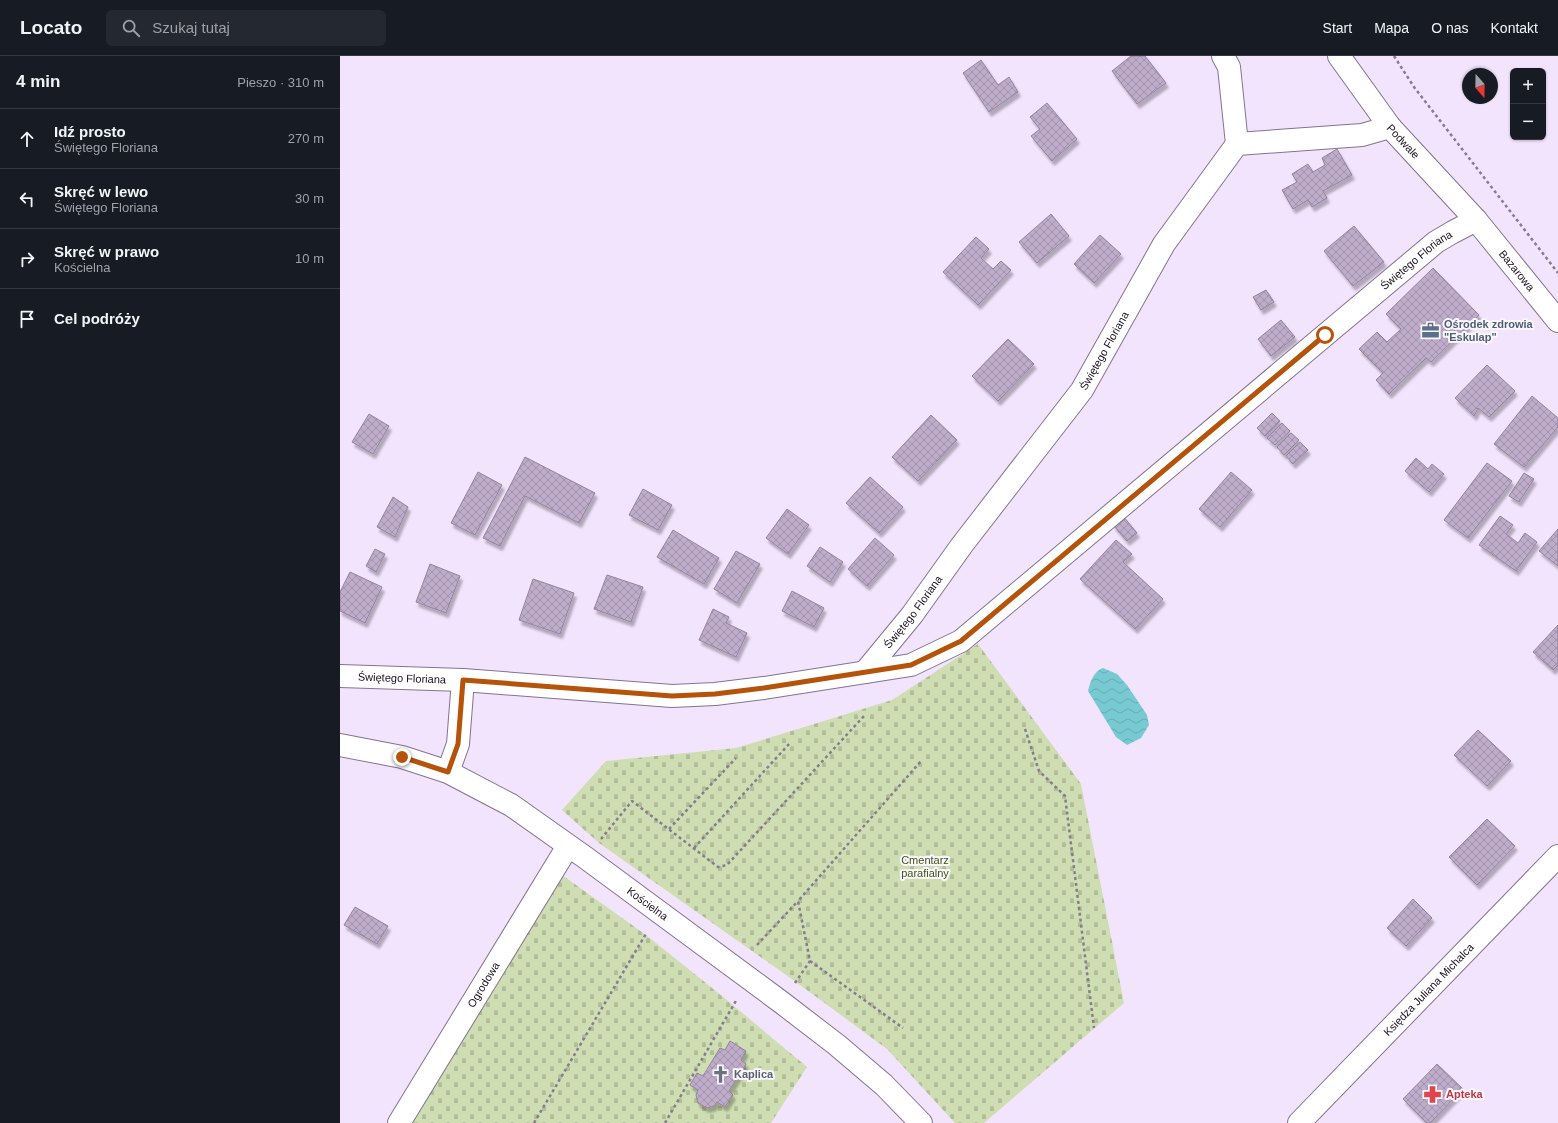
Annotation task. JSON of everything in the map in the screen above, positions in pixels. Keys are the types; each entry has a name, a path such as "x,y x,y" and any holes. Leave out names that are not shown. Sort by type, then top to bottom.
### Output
{"street":[{"path":"1223,56 1229,67 1237,144 1362,135 1390,127"},
{"name":"Podwale","path":"1339,56 1390,127 1476,220"},
{"name":"Świętego Floriana","path":"865,672 912,615 962,545 1082,390 1164,244 1237,144"},
{"name":"Świętego Floriana","path":"340,676 463,680 672,696 729,692 911,665 961,641 1430,247 1453,232 1476,220"},
{"name":"Bazarowa","path":"1476,220 1558,321"},
{"path":"448,772 458,744 463,680"},
{"name":"Kościelna","path":"340,745 402,757 448,772 511,805 586,858 838,1045 884,1085 921,1123"},
{"name":"Ogrodowa","path":"399,1123 568,846"},
{"name":"Księdza Juliana Michalca","path":"1299,1123 1558,856"}],"path":[{"path":"1394,56 1414,88 1558,273"},
{"path":"586,858 632,800 718,867 727,865 864,716"},
{"path":"1025,729 1039,771 1065,796 1094,1028"},
{"path":"694,848 789,744"},
{"path":"669,829 736,758"},
{"path":"758,945 922,760"},
{"path":"798,901 810,961 903,1028"},
{"path":"534,1123 648,932"},
{"path":"782,1002 810,961"},
{"path":"665,1123 738,999"}],"green space":[{"name":"Cmentarz parafialny","path":"978,644 1081,784 1124,1003 984,1123 955,1123 887,1049 796,982 599,843 562,810 606,761 736,748 892,700"},
{"path":"562,875 646,935 807,1067 771,1123 411,1123"}],"water":[{"path":"1103,668 1117,674 1127,685 1147,715 1149,725 1141,738 1127,745 1116,737 1088,691 1095,674"}],"building":[{"path":"1131,56 1145,56 1166,83 1137,104 1112,71"},
{"path":"981,60 998,85 1009,77 1018,92 989,112 963,73"},
{"path":"1047,103 1077,139 1052,161 1031,136 1040,129 1030,117"},
{"path":"1337,149 1352,175 1323,191 1327,198 1312,207 1308,200 1293,209 1282,190 1297,182 1292,174 1308,164 1313,172 1325,165 1322,158"},
{"path":"1051,214 1069,236 1037,263 1019,242"},
{"path":"1354,226 1384,262 1353,286 1324,251"},
{"path":"1100,235 1121,254 1094,283 1074,264"},
{"path":"976,237 989,249 981,258 993,269 1001,261 1011,270 978,305 943,272"},
{"name":"Ośrodek zdrowia \"Eskulap\"","path":"1433,268 1479,315 1431,362 1426,358 1389,394 1376,380 1383,373 1359,349 1377,332 1387,342 1401,329 1386,314"},
{"path":"1266,290 1274,302 1261,310 1253,297"},
{"path":"1281,320 1295,337 1271,356 1258,339"},
{"path":"1008,339 1034,364 998,401 972,376"},
{"path":"1487,365 1515,391 1489,417 1478,408 1474,416 1455,398"},
{"path":"1532,396 1558,418 1558,427 1524,467 1494,444"},
{"path":"1272,413 1280,421 1265,436 1257,428"},
{"path":"369,414 389,426 373,454 352,442"},
{"path":"931,415 957,440 918,481 892,457"},
{"path":"1282,423 1290,431 1275,445 1267,438"},
{"path":"1291,433 1299,440 1284,455 1277,447"},
{"path":"1300,442 1308,450 1293,464 1286,456"},
{"path":"525,457 595,493 579,523 525,496 500,546 483,538"},
{"path":"1416,458 1428,469 1432,464 1444,474 1429,492 1405,471"},
{"path":"1487,463 1512,481 1468,538 1444,520"},
{"path":"478,472 502,485 475,535 451,523"},
{"path":"1231,472 1252,490 1220,527 1199,509"},
{"path":"1524,473 1534,479 1519,502 1509,496"},
{"path":"870,477 903,507 879,533 846,503"},
{"path":"643,489 672,505 658,530 629,515"},
{"path":"393,497 408,507 395,537 377,527"},
{"path":"787,509 809,525 788,554 766,538"},
{"path":"1123,516 1137,533 1127,541 1113,525"},
{"path":"1500,516 1513,525 1506,534 1518,543 1525,533 1537,542 1516,571 1479,545"},
{"path":"1558,529 1558,566 1539,551"},
{"path":"673,530 719,558 704,584 657,557"},
{"path":"875,538 894,555 867,586 848,569"},
{"path":"1116,540 1132,554 1123,562 1163,599 1135,629 1080,579"},
{"path":"820,547 843,562 830,582 807,566"},
{"path":"375,549 385,554 376,572 366,566"},
{"path":"736,551 760,564 737,603 714,589"},
{"path":"430,564 460,576 446,613 416,602"},
{"path":"350,572 382,587 365,623 340,611 340,592"},
{"path":"607,575 643,587 631,622 594,609"},
{"path":"533,579 574,593 560,634 519,620"},
{"path":"792,591 824,608 814,627 782,611"},
{"path":"713,609 729,617 726,623 747,633 736,657 699,640"},
{"path":"1558,625 1558,665 1553,670 1533,652"},
{"path":"1478,730 1511,761 1487,786 1454,755"},
{"path":"1487,819 1515,846 1477,885 1449,857"},
{"path":"1413,899 1432,918 1406,946 1387,928"},
{"path":"355,907 388,926 377,944 344,925"},
{"name":"Kaplica","path":"730,1041 746,1051 741,1060 746,1064 729,1091 733,1095 725,1107 717,1102 714,1106 707,1108 698,1103 696,1095 698,1090 690,1085 697,1073 703,1076 720,1048 725,1050"},
{"name":"Apteka","path":"1437,1064 1463,1089 1430,1123 1427,1123 1403,1099"}],"place":[{"name":"Ośrodek zdrowia \"Eskulap\"","path":"1431,330"},
{"name":"Kaplica","path":"721,1074"},
{"name":"Apteka","path":"1433,1094"}],"route":[{"path":"402,757 448,772 458,744 463,680 672,696 715,694 764,688 911,665 961,641 1325,335"}]}
